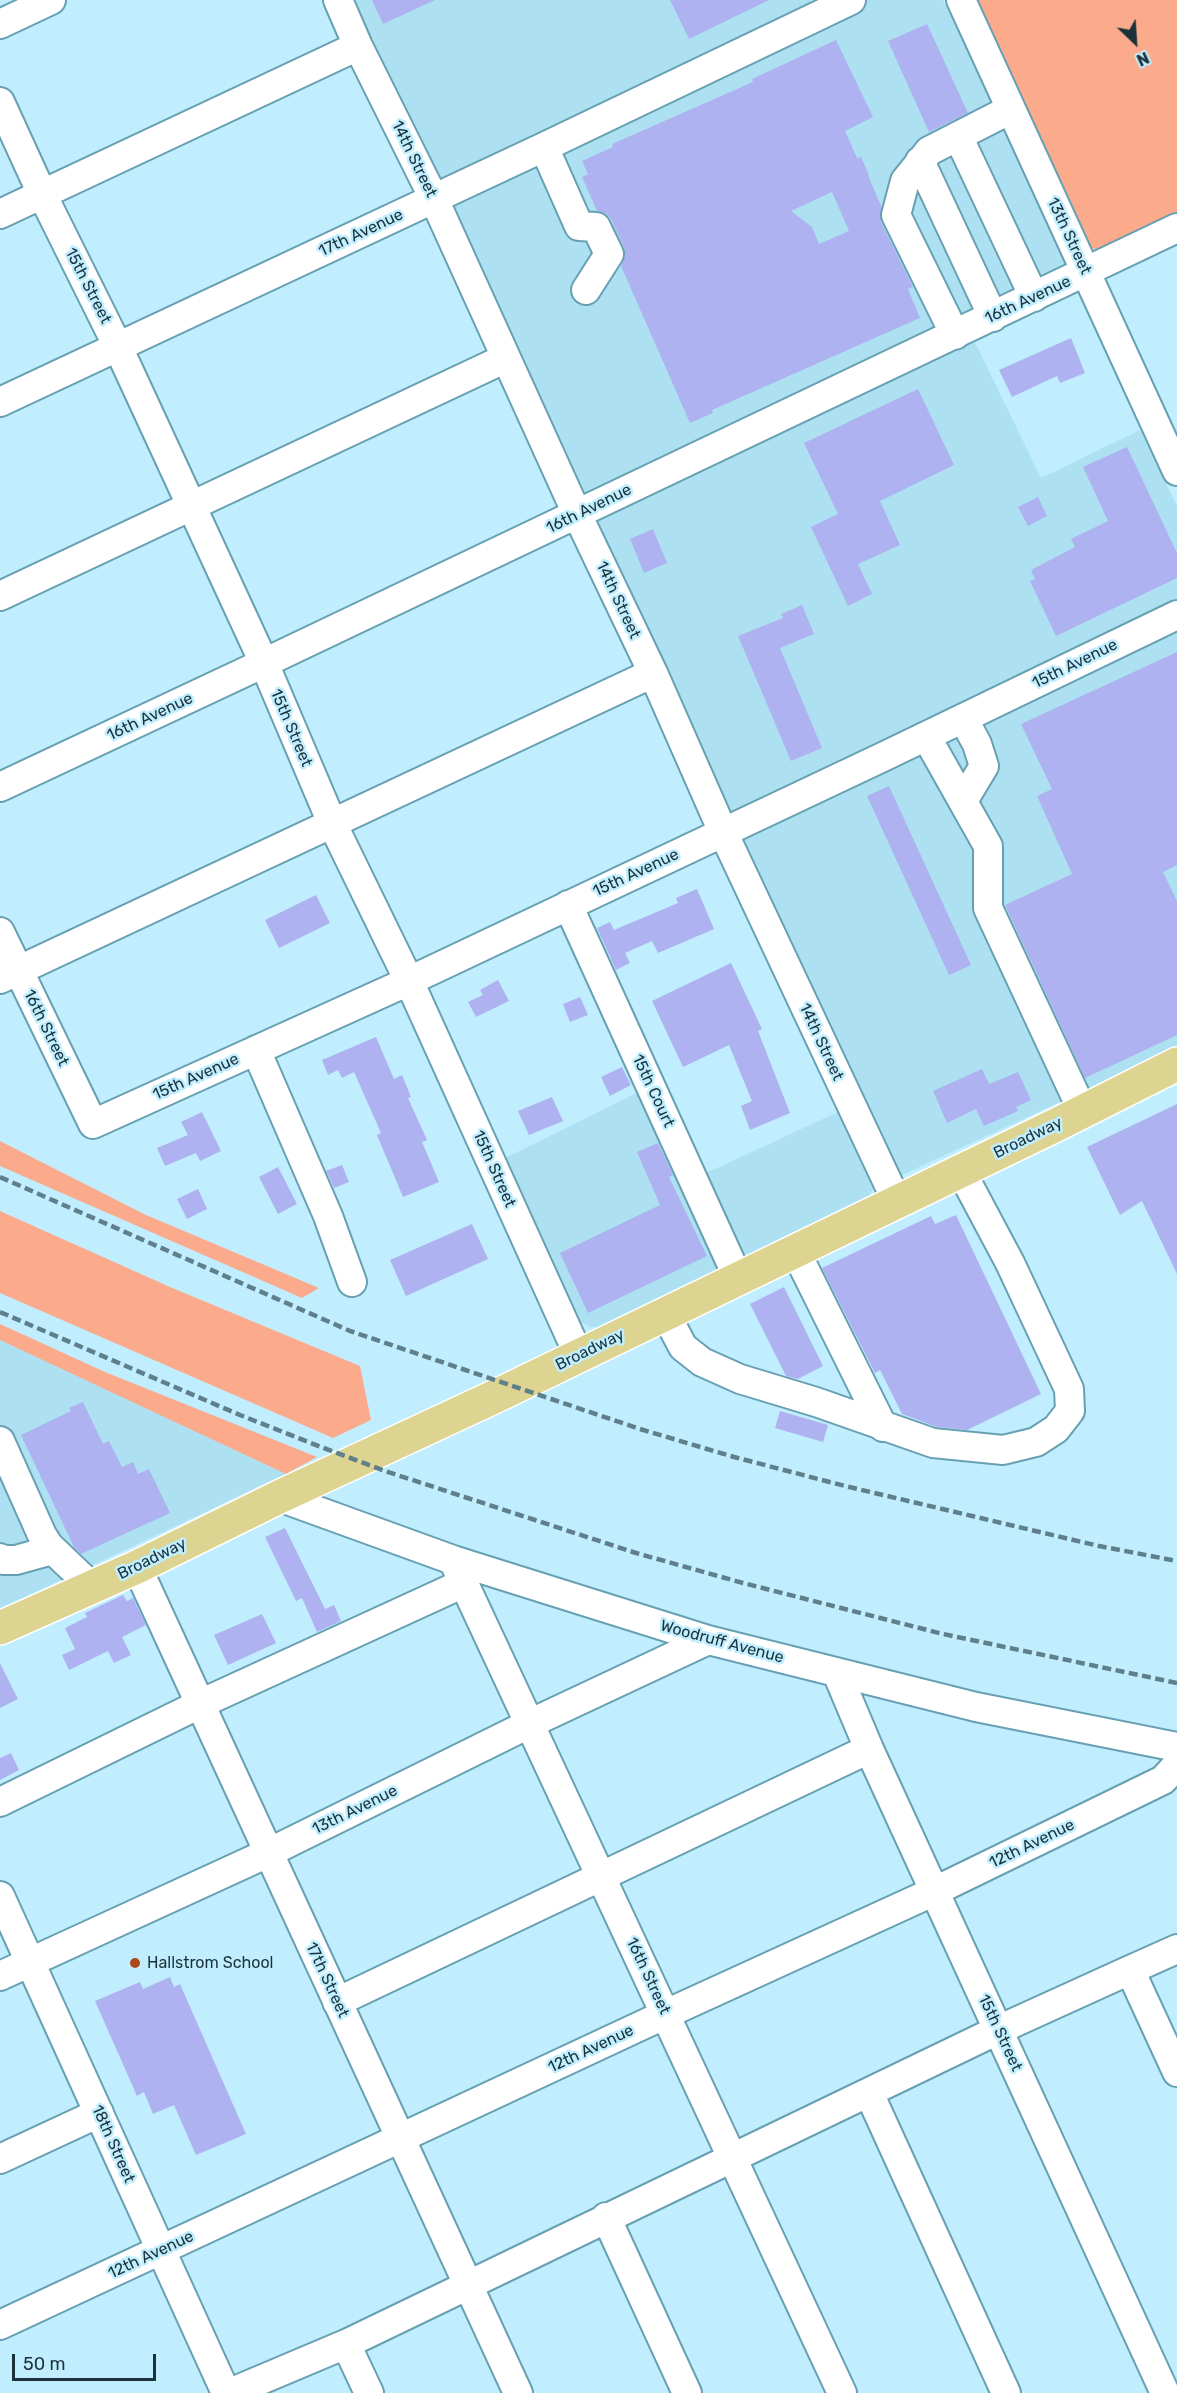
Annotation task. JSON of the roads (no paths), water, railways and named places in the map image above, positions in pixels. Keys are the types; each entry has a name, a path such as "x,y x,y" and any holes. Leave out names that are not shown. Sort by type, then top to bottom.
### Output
{"main road":[{"name":"Broadway","path":"0,1628 138,1567 279,1497 579,1356 1083,1112 1177,1064"}],"street":[{"path":"0,24 51,0"},
{"name":"14th Street","path":"338,0 358,46 434,199 577,514 653,673 723,832 897,1202"},
{"name":"17th Avenue","path":"0,402 434,199 851,0"},
{"name":"13th Street","path":"961,0 1086,273 1168,427 1177,471"},
{"path":"0,214 358,46"},
{"name":"15th Street","path":"0,102 42,194 118,347 264,663 332,823 409,981 579,1356"},
{"path":"955,335 896,215 905,181 929,151 1011,109"},
{"path":"958,136 1034,297"},
{"path":"544,147 579,226 596,227 609,254 586,290"},
{"path":"920,161 993,317"},
{"name":"16th Avenue","path":"0,787 1177,228"},
{"path":"0,596 506,357"},
{"name":"15th Avenue","path":"93,1124 409,981 1177,615"},
{"path":"9,975 653,673"},
{"path":"963,718 977,744 984,766 963,801"},
{"path":"926,736 988,846 988,908 1083,1112"},
{"name":"15th Court","path":"568,905 738,1278"},
{"name":"16th Street","path":"0,932 9,975 93,1124"},
{"path":"256,1050 328,1216 352,1282"},
{"path":"664,1314 682,1347 702,1362 740,1379 816,1402 933,1443 1004,1450 1036,1442 1056,1429 1070,1411 1069,1389 1010,1263 961,1171"},
{"path":"795,1250 883,1427"},
{"path":"0,1442 42,1535 52,1550 92,1587"},
{"name":"Woodruff Avenue","path":"279,1497 459,1572 708,1641 976,1707 1177,1747"},
{"path":"0,1558 16,1560 52,1550"},
{"name":"17th Street","path":"138,1567 518,2393"},
{"path":"0,1802 200,1704 459,1572"},
{"name":"16th Street","path":"459,1572 842,2393"},
{"name":"13th Avenue","path":"0,1976 268,1853 529,1724 708,1641"},
{"name":"15th Street","path":"837,1673 869,1749 1166,2393"},
{"path":"337,2002 869,1749"},
{"name":"12th Avenue","path":"0,2325 935,1891 1163,1780 1177,1765"},
{"name":"18th Street","path":"0,1896 160,2250 228,2393"},
{"path":"228,2393 346,2344 998,2030 1177,1949"},
{"path":"1130,1970 1177,2072"},
{"path":"869,2093 1006,2393"},
{"path":"0,2158 99,2113"},
{"path":"606,2217 687,2393"},
{"path":"346,2344 369,2393"}],"railway":[{"path":"0,1177 350,1331 640,1429 845,1486 1099,1546 1177,1561"},
{"path":"0,1312 240,1415 321,1447 385,1471 636,1553 943,1634 1177,1683"}],"place":[{"name":"Hallstrom School","path":"135,1963"}]}
